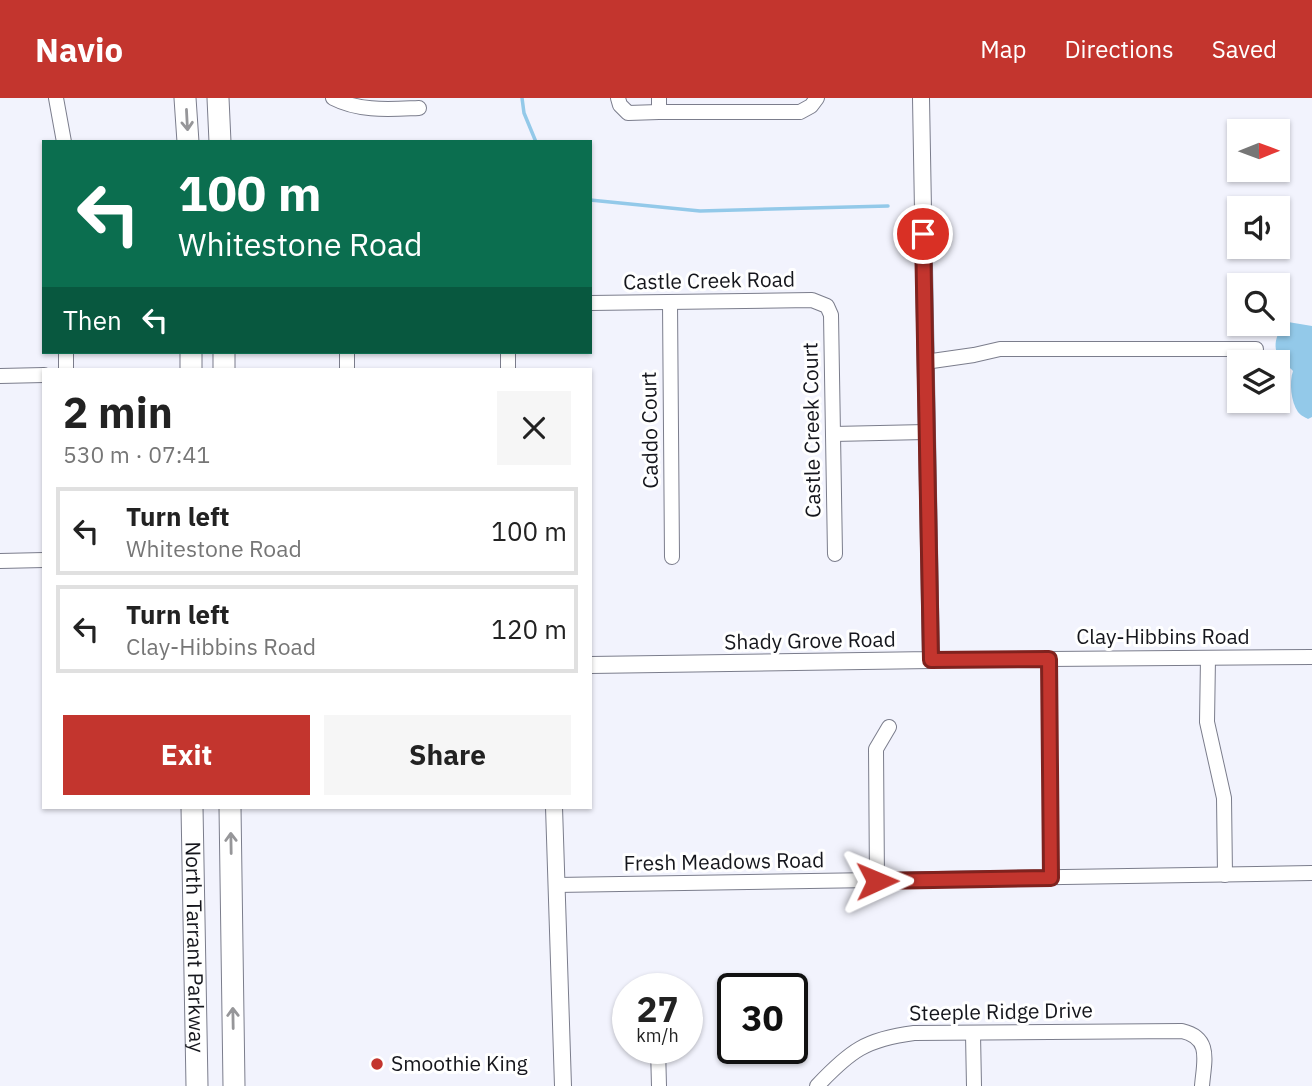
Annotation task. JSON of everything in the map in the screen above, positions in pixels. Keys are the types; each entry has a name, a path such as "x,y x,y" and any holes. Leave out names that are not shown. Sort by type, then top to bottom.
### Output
{"main road":[{"path":"185,98 188,140"},
{"path":"218,98 220,140"},
{"name":"North Tarrant Parkway","path":"192,809 197,1086"},
{"name":"North Tarrant Parkway","path":"230,809 234,1086"}],"street":[{"path":"56,98 64,140"},
{"path":"333,98 375,109 419,108"},
{"path":"618,98 620,105 628,113 659,105 800,112 811,106 817,98"},
{"path":"921,98 931,660"},
{"name":"Castle Creek Road","path":"592,303 812,300 827,306"},
{"name":"Caddo Court","path":"670,303 672,557"},
{"name":"Castle Creek Court","path":"827,306 831,315 835,554"},
{"path":"925,362 1000,349 1256,349"},
{"path":"0,376 42,376"},
{"path":"833,434 926,432"},
{"path":"0,561 42,560"},
{"path":"1208,657 1207,722 1224,798 1225,875"},
{"name":"Clay-Hibbins Road","path":"931,660 1312,657"},
{"path":"1049,659 1051,878"},
{"name":"Shady Grove Road","path":"592,665 931,660"},
{"path":"877,881 876,749 889,727"},
{"path":"554,809 563,1086"},
{"name":"Fresh Meadows Road","path":"556,885 1312,873"},
{"name":"Steeple Ridge Drive","path":"817,1086 837,1064 862,1045 914,1033 1182,1031 1195,1034 1201,1040 1205,1054 1202,1086"},
{"path":"973,1034 974,1086"},
{"path":"658,1064 659,1086"}],"water":[{"path":"1290,322 1312,326 1312,417 1308,419 1296,408 1291,392 1293,371 1290,368 1290,350 1276,350 1278,336 1290,336"}],"waterway":[{"path":"522,98 524,113 535,140"},
{"path":"592,200 700,211 888,206"}],"place":[{"name":"Smoothie King","path":"377,1064"}],"route":[{"path":"877,881 1051,878 1049,659 931,660 923,234"}]}
